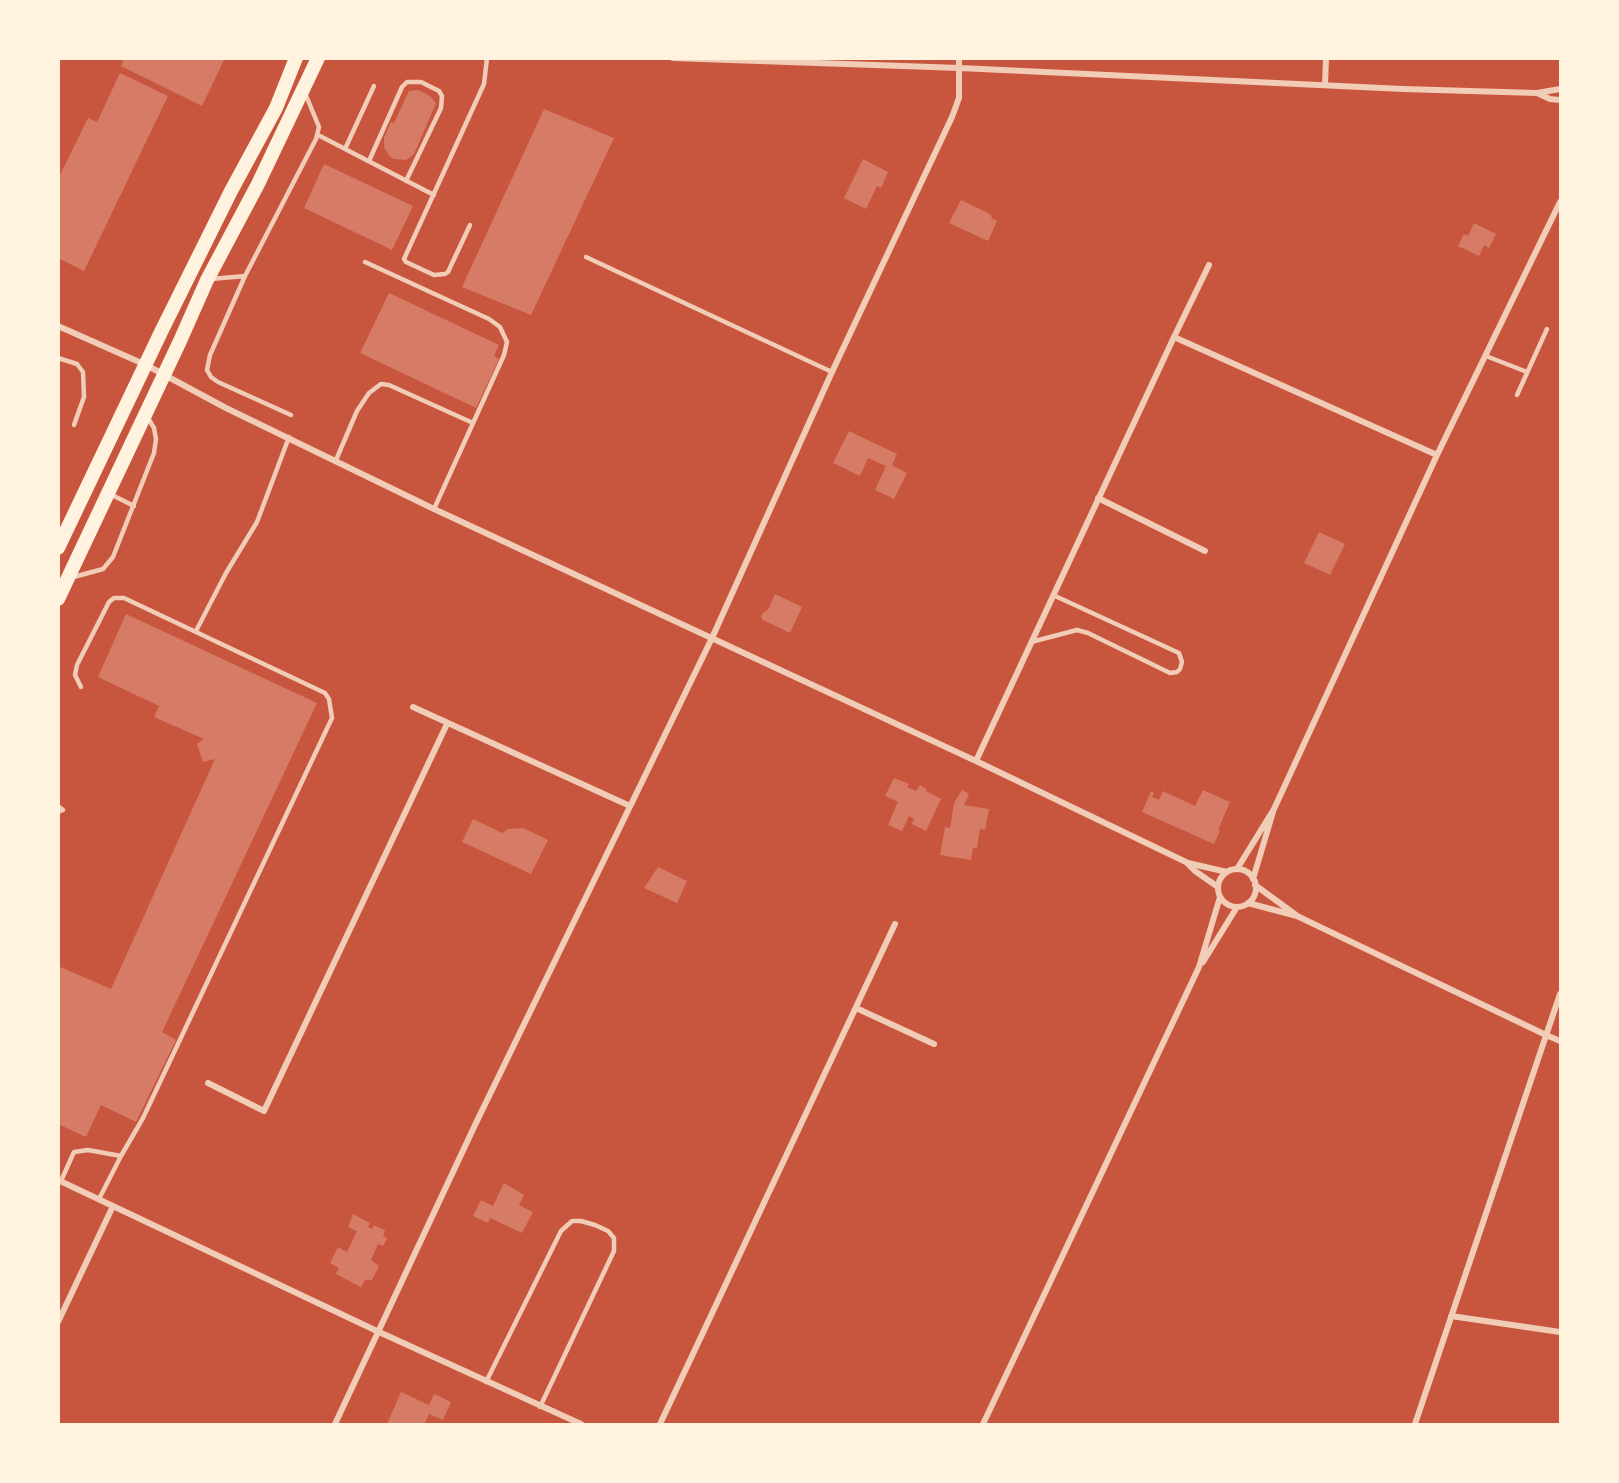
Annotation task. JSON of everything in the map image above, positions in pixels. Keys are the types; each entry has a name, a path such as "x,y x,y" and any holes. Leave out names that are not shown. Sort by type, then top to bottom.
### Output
{"highway":[{"path":"58,548 231,191 276,108 296,58"},
{"path":"58,599 207,280 258,184 318,58"}],"street":[{"path":"673,58 1537,93 1560,89"},
{"path":"336,1425 475,1125 712,638 832,372 952,117 958,98 959,58"},
{"path":"1325,85 1326,58"},
{"path":"1537,93 1550,99 1560,100"},
{"path":"1237,869 1274,809 1437,455 1560,202"},
{"path":"976,761 1209,265"},
{"path":"58,326 146,365 226,408 434,509 976,761 1188,863 1227,872 1243,870 1254,882 1297,915 1560,1041"},
{"path":"1174,337 1437,455"},
{"path":"1098,498 1205,551"},
{"path":"413,707 630,806"},
{"path":"208,1083 264,1111 447,724"},
{"path":"1248,903 1255,892 1254,882 1274,809"},
{"path":"1188,863 1195,871 1218,887"},
{"path":"983,1425 1199,967 1220,897 1218,887 1227,872"},
{"path":"1220,897 1227,904 1237,907 1248,903 1297,915"},
{"path":"1199,967 1237,907"},
{"path":"660,1425 896,924"},
{"path":"1415,1425 1560,994"},
{"path":"856,1008 934,1044"},
{"path":"60,1180 379,1332 581,1425"},
{"path":"58,1323 113,1206"},
{"path":"1451,1316 1560,1332"}],"lane":[{"path":"470,225 445,274 434,275 406,262 404,257 484,84 487,58"},
{"path":"369,161 402,87 407,82 421,82 439,91 442,96 441,108 406,181"},
{"path":"345,149 374,86"},
{"path":"291,415 218,382 207,370 210,356 245,276 318,135 317,123 303,88"},
{"path":"318,135 434,195"},
{"path":"586,257 832,372"},
{"path":"365,262 489,319 500,327 507,342 504,356 434,509"},
{"path":"207,280 245,276"},
{"path":"1517,395 1547,328"},
{"path":"1486,356 1527,372"},
{"path":"58,358 77,364 83,372 84,397 74,424"},
{"path":"336,460 357,411 369,393 381,384 473,423"},
{"path":"68,579 103,569 109,564 156,446 154,428 146,413"},
{"path":"196,631 226,573 257,522 289,437"},
{"path":"108,493 134,506"},
{"path":"1031,642 1077,630 1088,633 1170,673 1180,669 1182,662 1179,653 1053,595"},
{"path":"81,687 75,675 77,665 106,607 114,598 132,600 325,693 329,699 333,718 143,1118 99,1199"},
{"path":"58,806 63,810 58,812"},
{"path":"60,1180 74,1152 88,1150 121,1156"},
{"path":"486,1382 561,1231 572,1221 595,1225 614,1238 614,1251 540,1407"}],"building":[{"path":"124,58 225,58 202,106 121,66"},
{"path":"120,73 168,96 84,271 58,258 58,179 88,118 97,122"},
{"path":"418,90 430,96 436,103 414,154 406,160 393,159 384,147 384,138 409,91"},
{"path":"544,109 614,138 531,315 462,287"},
{"path":"863,159 888,172 881,188 877,186 866,209 844,198"},
{"path":"324,164 413,206 392,250 304,208"},
{"path":"961,200 988,213 997,221 988,241 949,223"},
{"path":"1474,223 1496,234 1489,248 1484,245 1479,256 1458,246 1464,234 1468,236"},
{"path":"389,293 499,345 494,356 499,359 476,408 360,353"},
{"path":"849,431 897,454 892,465 907,473 894,499 875,490 886,466 868,458 860,476 833,463"},
{"path":"1319,532 1345,544 1330,575 1304,563"},
{"path":"775,594 802,607 790,633 763,620 761,616 768,610"},
{"path":"126,614 317,703 162,1032 176,1040 136,1122 101,1105 86,1137 58,1124 58,966 111,989 215,759 203,762 197,744 204,739 154,717 159,706 98,677"},
{"path":"894,778 909,784 907,787 916,791 920,785 941,799 926,831 912,824 914,819 909,816 902,831 888,825 898,802 885,796"},
{"path":"962,790 969,794 964,805 989,809 985,830 980,829 977,848 973,848 971,860 940,855 945,827 950,828 954,803"},
{"path":"1203,790 1230,802 1214,844 1142,812 1151,791 1154,793 1152,797 1159,800 1163,791 1195,806"},
{"path":"473,819 502,833 508,829 523,828 548,840 531,874 462,842"},
{"path":"658,867 687,881 677,903 644,888"},
{"path":"504,1183 524,1195 519,1205 533,1212 522,1233 490,1218 488,1223 473,1216 481,1200 493,1206"},
{"path":"353,1214 370,1223 368,1227 372,1229 374,1225 385,1230 383,1236 387,1238 383,1246 378,1244 371,1260 379,1266 372,1280 365,1280 361,1287 336,1274 339,1268 330,1263 338,1247 347,1252 357,1231 348,1227"},
{"path":"401,1392 429,1405 434,1394 451,1402 443,1420 429,1414 424,1424 387,1424"}]}
